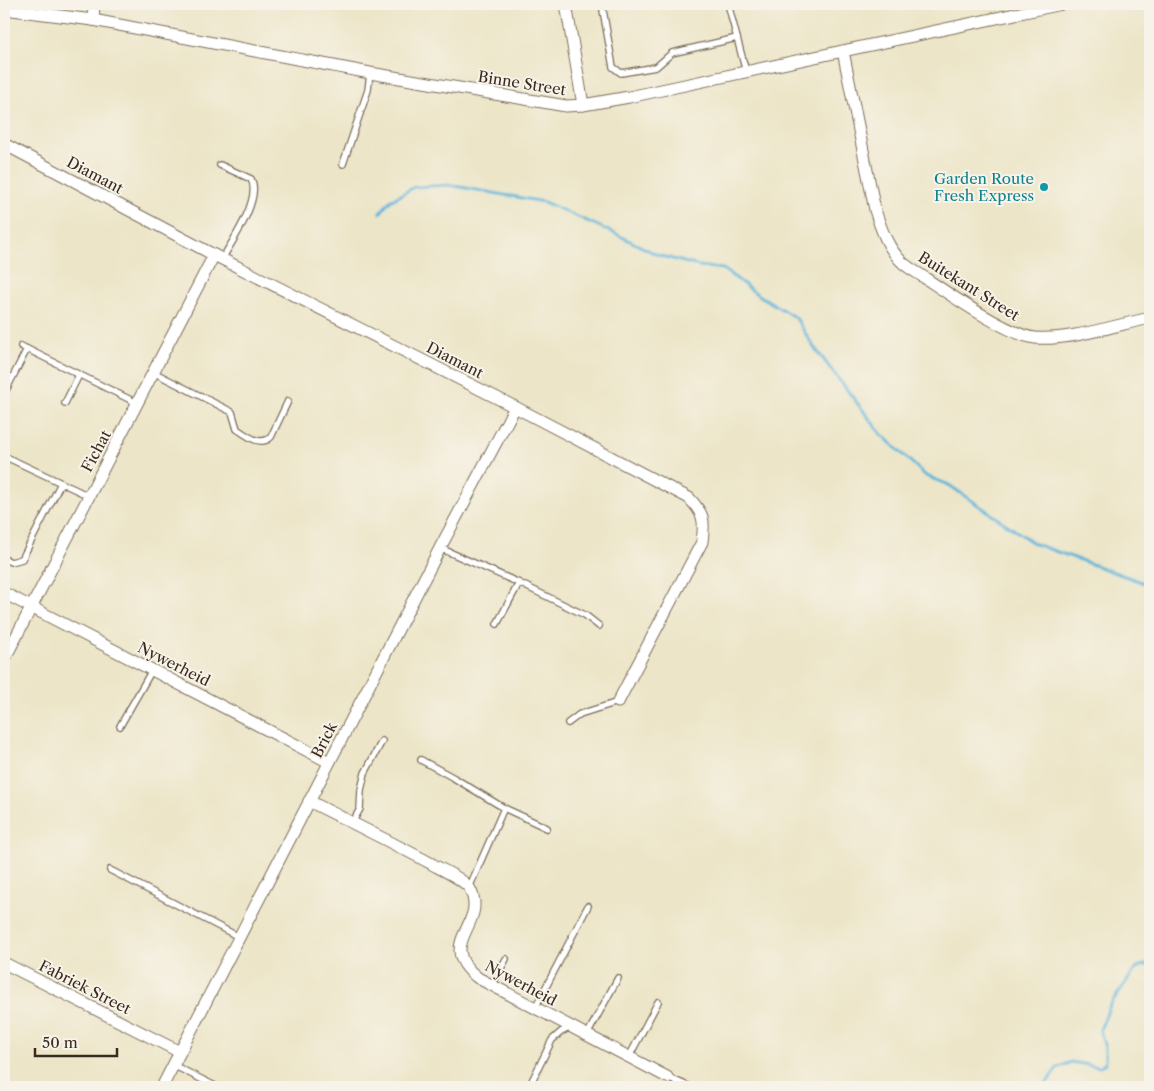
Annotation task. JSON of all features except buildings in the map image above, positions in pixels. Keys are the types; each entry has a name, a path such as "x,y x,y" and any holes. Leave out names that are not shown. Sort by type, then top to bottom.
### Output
{"street":[{"path":"93,20 94,4"},
{"path":"566,4 583,105"},
{"name":"Binne Street","path":"4,9 93,20 370,73 566,106 583,105 746,72 1062,4"},
{"name":"Buitekant Street","path":"843,50 875,210 882,234 903,263 992,319 1019,334 1032,338 1063,337 1150,318"},
{"name":"Diamant","path":"4,144 218,257 689,498 699,509 704,520 702,542 618,702"},
{"name":"Fichat","path":"4,660 153,372 218,257"},
{"name":"Brick","path":"162,1087 514,407"},
{"name":"Nywerheid","path":"4,593 330,762"},
{"path":"310,801 454,877 470,888"},
{"name":"Nywerheid","path":"470,888 474,908 470,923 459,946 461,958 468,970 484,982 668,1077"},
{"name":"Fabriek Street","path":"4,963 180,1052"}],"lane":[{"path":"728,4 746,72"},
{"path":"603,10 613,67 621,73 656,67 672,53 737,38"},
{"path":"343,164 368,90 370,73"},
{"path":"218,257 250,206 254,192 254,184 251,179 220,165"},
{"path":"21,346 137,403"},
{"path":"4,394 27,349"},
{"path":"153,372 232,412 237,429 261,442 268,440 271,436 288,401"},
{"path":"65,402 79,375"},
{"path":"4,456 89,496"},
{"path":"4,559 11,562 22,559 61,483"},
{"path":"440,548 586,615 599,626"},
{"path":"497,624 519,583"},
{"path":"120,726 152,670"},
{"path":"568,723 580,714 618,702"},
{"path":"352,823 360,809 361,790 365,773 382,741"},
{"path":"421,760 504,808 547,828"},
{"path":"470,888 504,808"},
{"path":"110,870 239,937"},
{"path":"535,1008 588,906"},
{"path":"492,985 506,959"},
{"path":"587,1035 618,978"},
{"path":"629,1057 658,1002"},
{"path":"529,1087 552,1040 561,1032 571,1027"},
{"path":"173,1066 217,1087"},
{"path":"668,1077 690,1087"}],"waterway":[{"path":"380,213 390,201 414,187 449,185 544,202 658,255 699,266 723,269 757,294 796,318 813,346 882,435 926,476 949,485 1035,544 1150,585"},
{"path":"1044,1087 1057,1068 1071,1062 1100,1067 1105,1063 1105,1048 1100,1030 1110,1005 1134,971 1140,966 1150,964"}],"place":[{"name":"Garden Route Fresh Express","path":"1044,187"}]}
